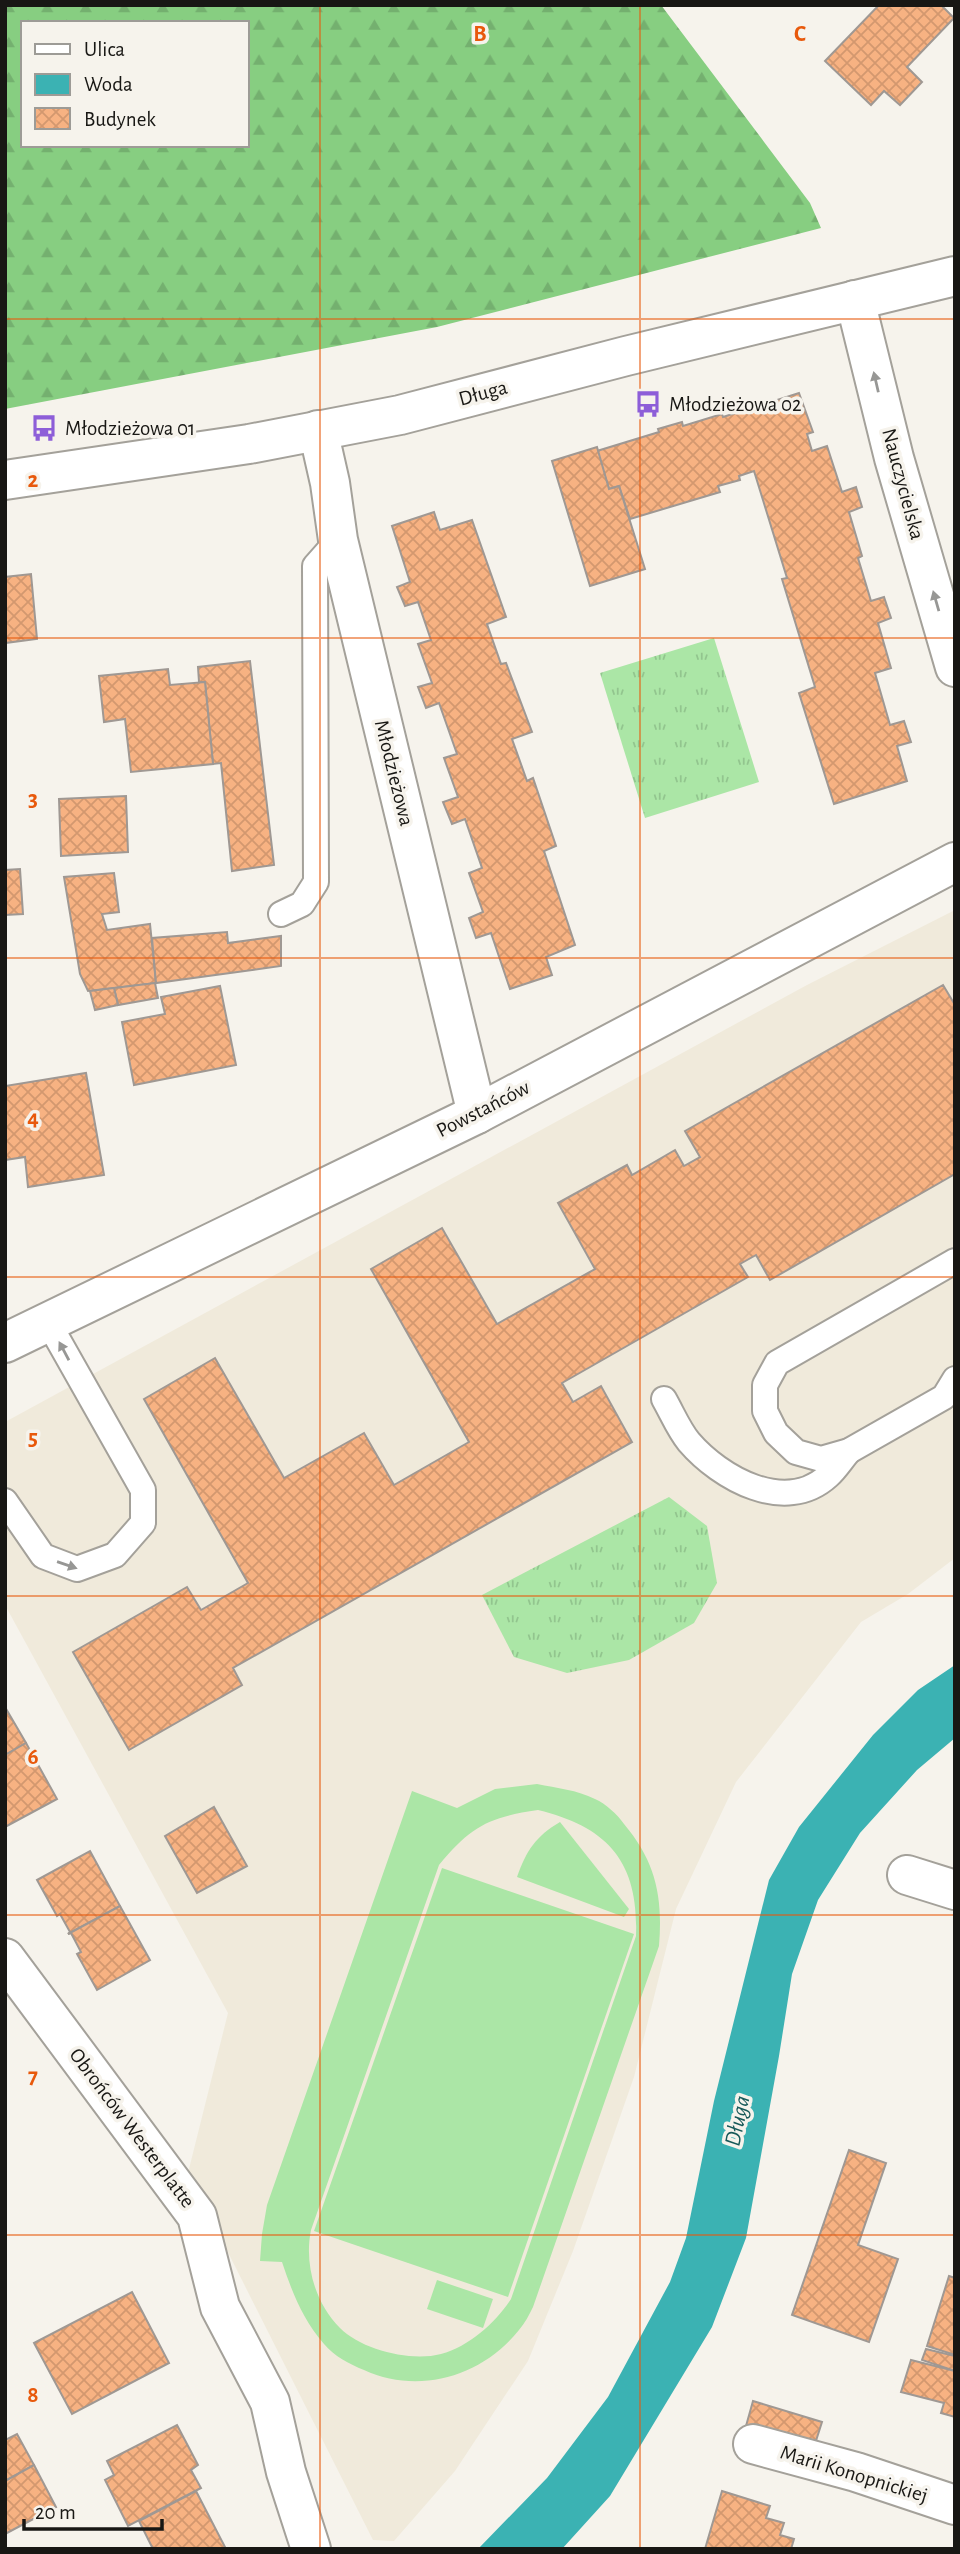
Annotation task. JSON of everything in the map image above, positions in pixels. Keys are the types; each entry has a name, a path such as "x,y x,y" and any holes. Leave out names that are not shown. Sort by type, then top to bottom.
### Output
{"street":[{"name":"Długa","path":"5,480 249,444 400,415 955,276"},
{"name":"Nauczycielska","path":"855,300 894,458 955,667"},
{"name":"Młodzieżowa","path":"318,430 330,482 338,540 477,1114"},
{"name":"Powstańców","path":"5,1343 477,1114 955,862"},
{"path":"907,1875 955,1890"},
{"name":"Obrońców Westerplatte","path":"5,1958 197,2216 220,2306 270,2402 286,2472 311,2549"},
{"name":"Marii Konopnickiej","path":"753,2444 856,2472 955,2505"}],"lane":[{"path":"281,914 302,904 316,882 315,566 338,540"},
{"path":"955,1261 777,1363 765,1385 765,1411 776,1433 796,1452 821,1459 849,1451 944,1397 955,1378"},
{"path":"5,1501 43,1556 77,1569 115,1555 143,1523 143,1490 48,1322"},
{"path":"664,1399 686,1439 705,1460 746,1485 766,1491 791,1492 811,1486 828,1477 849,1451"}],"shaded area":[{"path":"955,910 955,1558 908,1594 861,1622 736,1782 676,1909 634,2077 573,2251 528,2361 455,2471 394,2541 373,2540 188,2173 228,2013 5,1605 5,1422 807,985"}],"green space":[{"path":"5,5 661,5 810,203 821,228 437,327 5,409"},
{"path":"714,638 759,782 645,818 600,673"},
{"path":"669,1497 707,1526 717,1583 694,1623 629,1660 567,1673 514,1657 482,1595"},
{"path":"537,1784 559,1788 595,1799 615,1813 644,1852 655,1881 660,1912 659,1946 533,2307 525,2322 504,2346 487,2360 468,2370 427,2381 406,2381 364,2370 337,2356 328,2348 304,2315 282,2262 260,2261 262,2234 267,2205 412,1791 457,1808 495,1789","holes":["538,1810 562,1817 601,1838 625,1868 636,1910 636,1936 511,2299 481,2332 462,2345 441,2354 402,2355 374,2348 349,2336 324,2307 314,2282 309,2243 311,2230 439,1865 471,1832 494,1820"]},
{"path":"560,1822 629,1909 624,1917 517,1877 533,1845"},
{"path":"442,1868 634,1934 508,2297 314,2231"},
{"path":"437,2280 493,2299 483,2328 427,2309"}],"water":[{"path":"955,1665 955,1738 917,1770 860,1833 818,1900 792,1974 746,2238 712,2327 610,2496 562,2549 478,2549 547,2478 608,2397 670,2282 686,2238 714,2101 769,1880 799,1827 873,1735 918,1690"}],"building":[{"path":"879,5 941,5 954,18 907,67 922,82 900,105 884,91 871,105 825,61"},
{"path":"799,393 813,432 807,434 812,451 827,446 842,492 856,487 862,507 849,512 862,556 858,558 871,601 884,597 891,618 878,623 891,668 875,673 890,725 904,721 911,742 897,746 907,781 834,804 799,693 815,687 782,579 787,578 754,471 739,476 740,480 718,486 720,492 630,519 619,486 609,489 597,451 682,422 683,426 722,414 723,417"},
{"path":"597,447 609,489 619,486 645,569 590,586 552,461"},
{"path":"434,512 440,530 472,520 506,617 487,624 501,664 506,663 532,732 512,739 527,781 533,778 556,846 544,851 575,945 546,957 552,975 510,989 491,933 476,938 469,918 483,912 469,873 482,868 465,819 452,824 443,802 458,797 444,758 457,754 439,703 426,708 418,687 432,683 418,644 431,640 418,602 405,606 397,587 410,582 392,526"},
{"path":"31,574 37,639 5,643 5,577"},
{"path":"250,661 274,865 232,871 221,763 213,764 205,682 199,682 198,667"},
{"path":"168,669 170,685 205,682 213,764 131,772 125,719 104,722 99,676"},
{"path":"126,796 128,852 61,856 59,799"},
{"path":"20,869 23,914 5,915 5,870"},
{"path":"114,873 119,912 102,914 107,930 150,924 156,983 88,991 80,974 64,877"},
{"path":"227,932 228,943 281,936 281,966 156,983 152,938"},
{"path":"155,983 158,998 118,1005 114,988"},
{"path":"943,985 955,1005 955,1174 770,1280 756,1255 740,1264 748,1277 562,1383 573,1402 601,1386 632,1442 233,1668 242,1685 129,1750 73,1652 187,1587 201,1610 248,1583 144,1399 215,1358 284,1478 364,1433 394,1485 469,1442 371,1269 442,1228 497,1324 595,1269 558,1203 627,1165 632,1175 675,1150 684,1166 700,1157 685,1131"},
{"path":"220,986 236,1065 134,1085 122,1022 165,1014 161,997"},
{"path":"114,988 118,1005 95,1010 90,991"},
{"path":"86,1073 104,1175 28,1187 25,1157 5,1160 5,1086"},
{"path":"5,1707 26,1743 5,1755"},
{"path":"26,1743 57,1799 5,1827 5,1755"},
{"path":"214,1807 247,1866 197,1893 165,1836"},
{"path":"90,1851 120,1906 68,1934 70,1932 60,1914 57,1916 37,1880"},
{"path":"120,1906 150,1960 97,1990 77,1954 81,1952 71,1933 68,1934"},
{"path":"849,2150 886,2163 858,2245 898,2259 869,2342 792,2315"},
{"path":"949,2276 955,2278 955,2355 927,2346"},
{"path":"132,2292 169,2363 72,2414 34,2343"},
{"path":"926,2349 955,2356 955,2371 922,2360"},
{"path":"911,2360 955,2371 955,2417 941,2413 944,2403 901,2392"},
{"path":"753,2401 822,2422 814,2447 746,2426"},
{"path":"177,2425 198,2465 191,2470 201,2488 128,2526 105,2480 114,2475 107,2461"},
{"path":"17,2434 34,2465 5,2481 5,2440"},
{"path":"34,2465 56,2507 5,2534 5,2481"},
{"path":"196,2491 226,2549 153,2549 139,2521"},
{"path":"722,2491 770,2506 766,2518 784,2523 780,2535 794,2539 791,2549 705,2549"}],"place":[{"name":"Młodzieżowa 02","path":"648,404"},
{"name":"Młodzieżowa 01","path":"44,428"}]}
